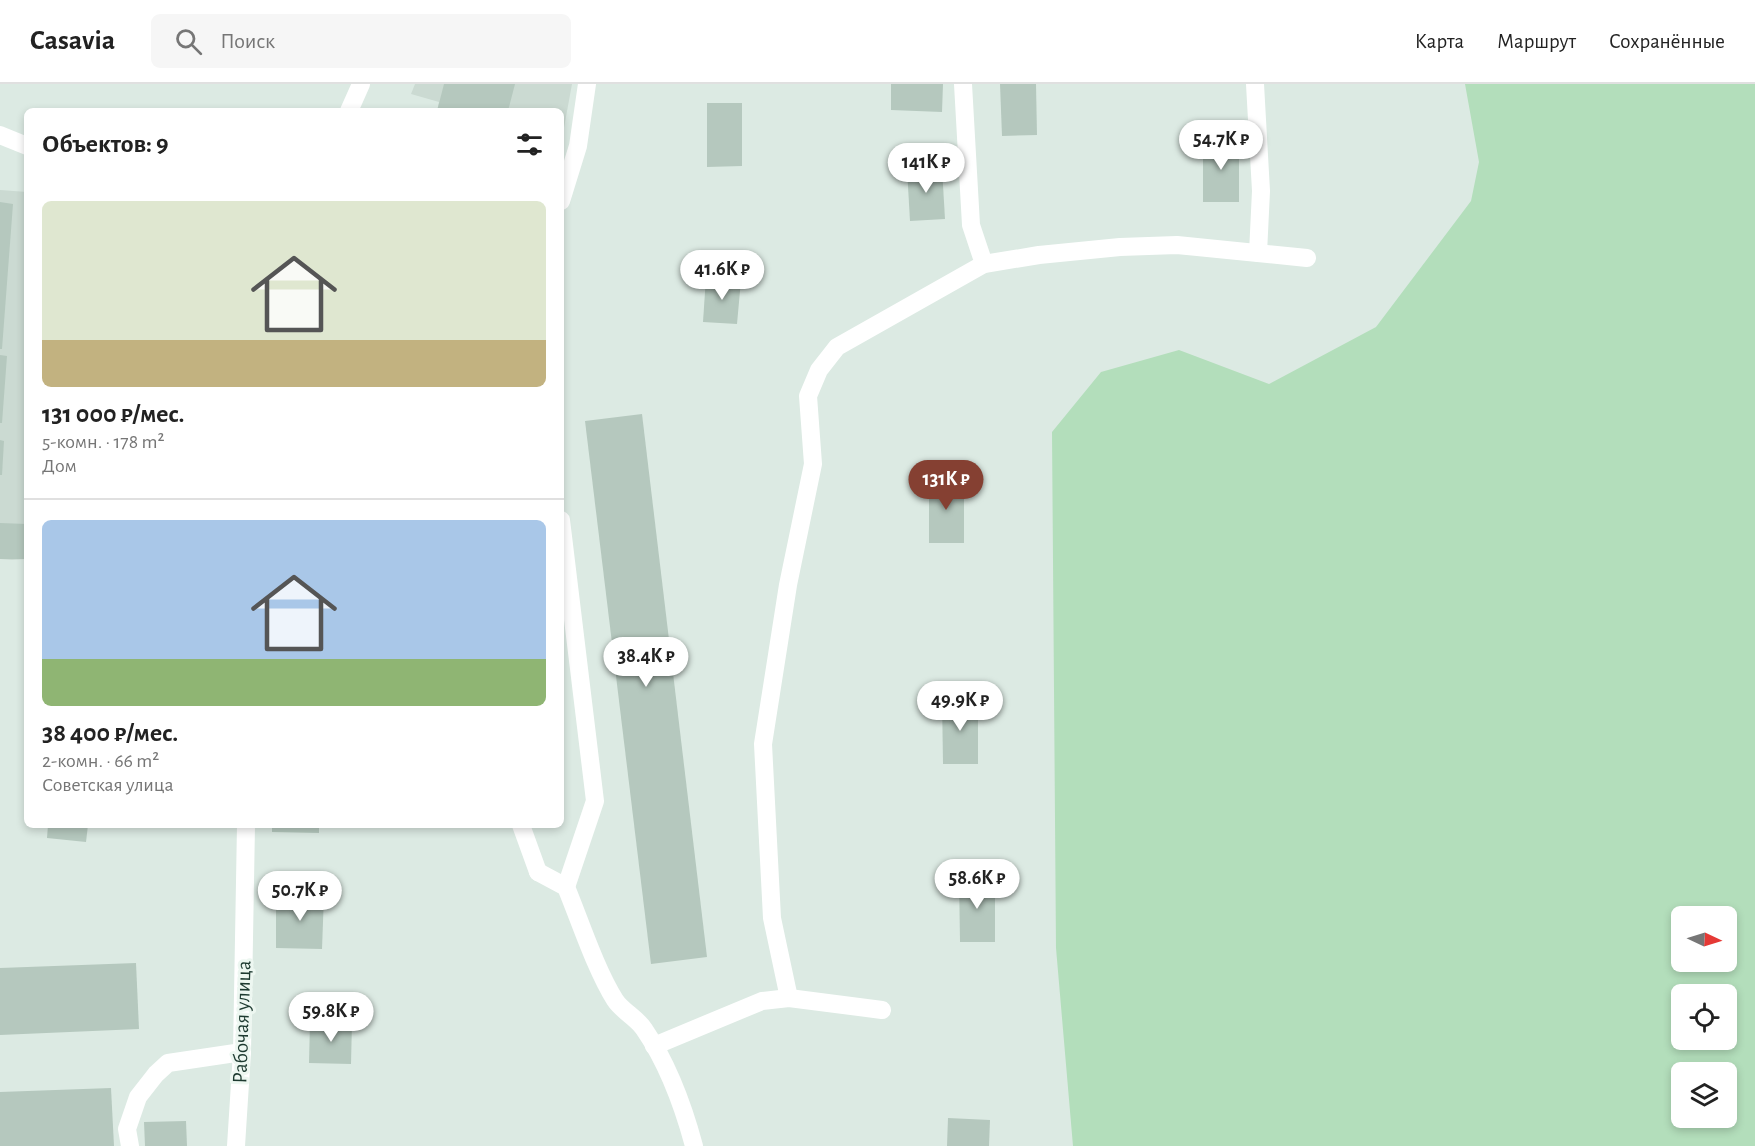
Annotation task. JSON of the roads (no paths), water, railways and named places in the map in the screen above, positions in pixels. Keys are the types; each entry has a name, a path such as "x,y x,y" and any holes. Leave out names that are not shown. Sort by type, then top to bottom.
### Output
{"street":[{"path":"350,108 361,84"},
{"path":"564,191 578,147 587,84"},
{"path":"963,84 971,225 984,264"},
{"path":"1255,84 1262,191 1258,253"},
{"path":"0,135 24,145"},
{"path":"789,998 772,918 763,744 788,585 813,464 808,396 819,370 837,347 984,264 1039,255 1120,247 1177,245 1307,258"},
{"path":"564,545 595,801 566,887"},
{"name":"Рабочая улица","path":"236,1146 242,1052 246,828"},
{"path":"522,828 538,872 566,887 616,1001 644,1027 668,1071 684,1108 694,1146"},
{"path":"654,1046 762,1001 789,998 882,1010"},
{"path":"130,1146 127,1129 138,1096 168,1063 242,1052"}]}
